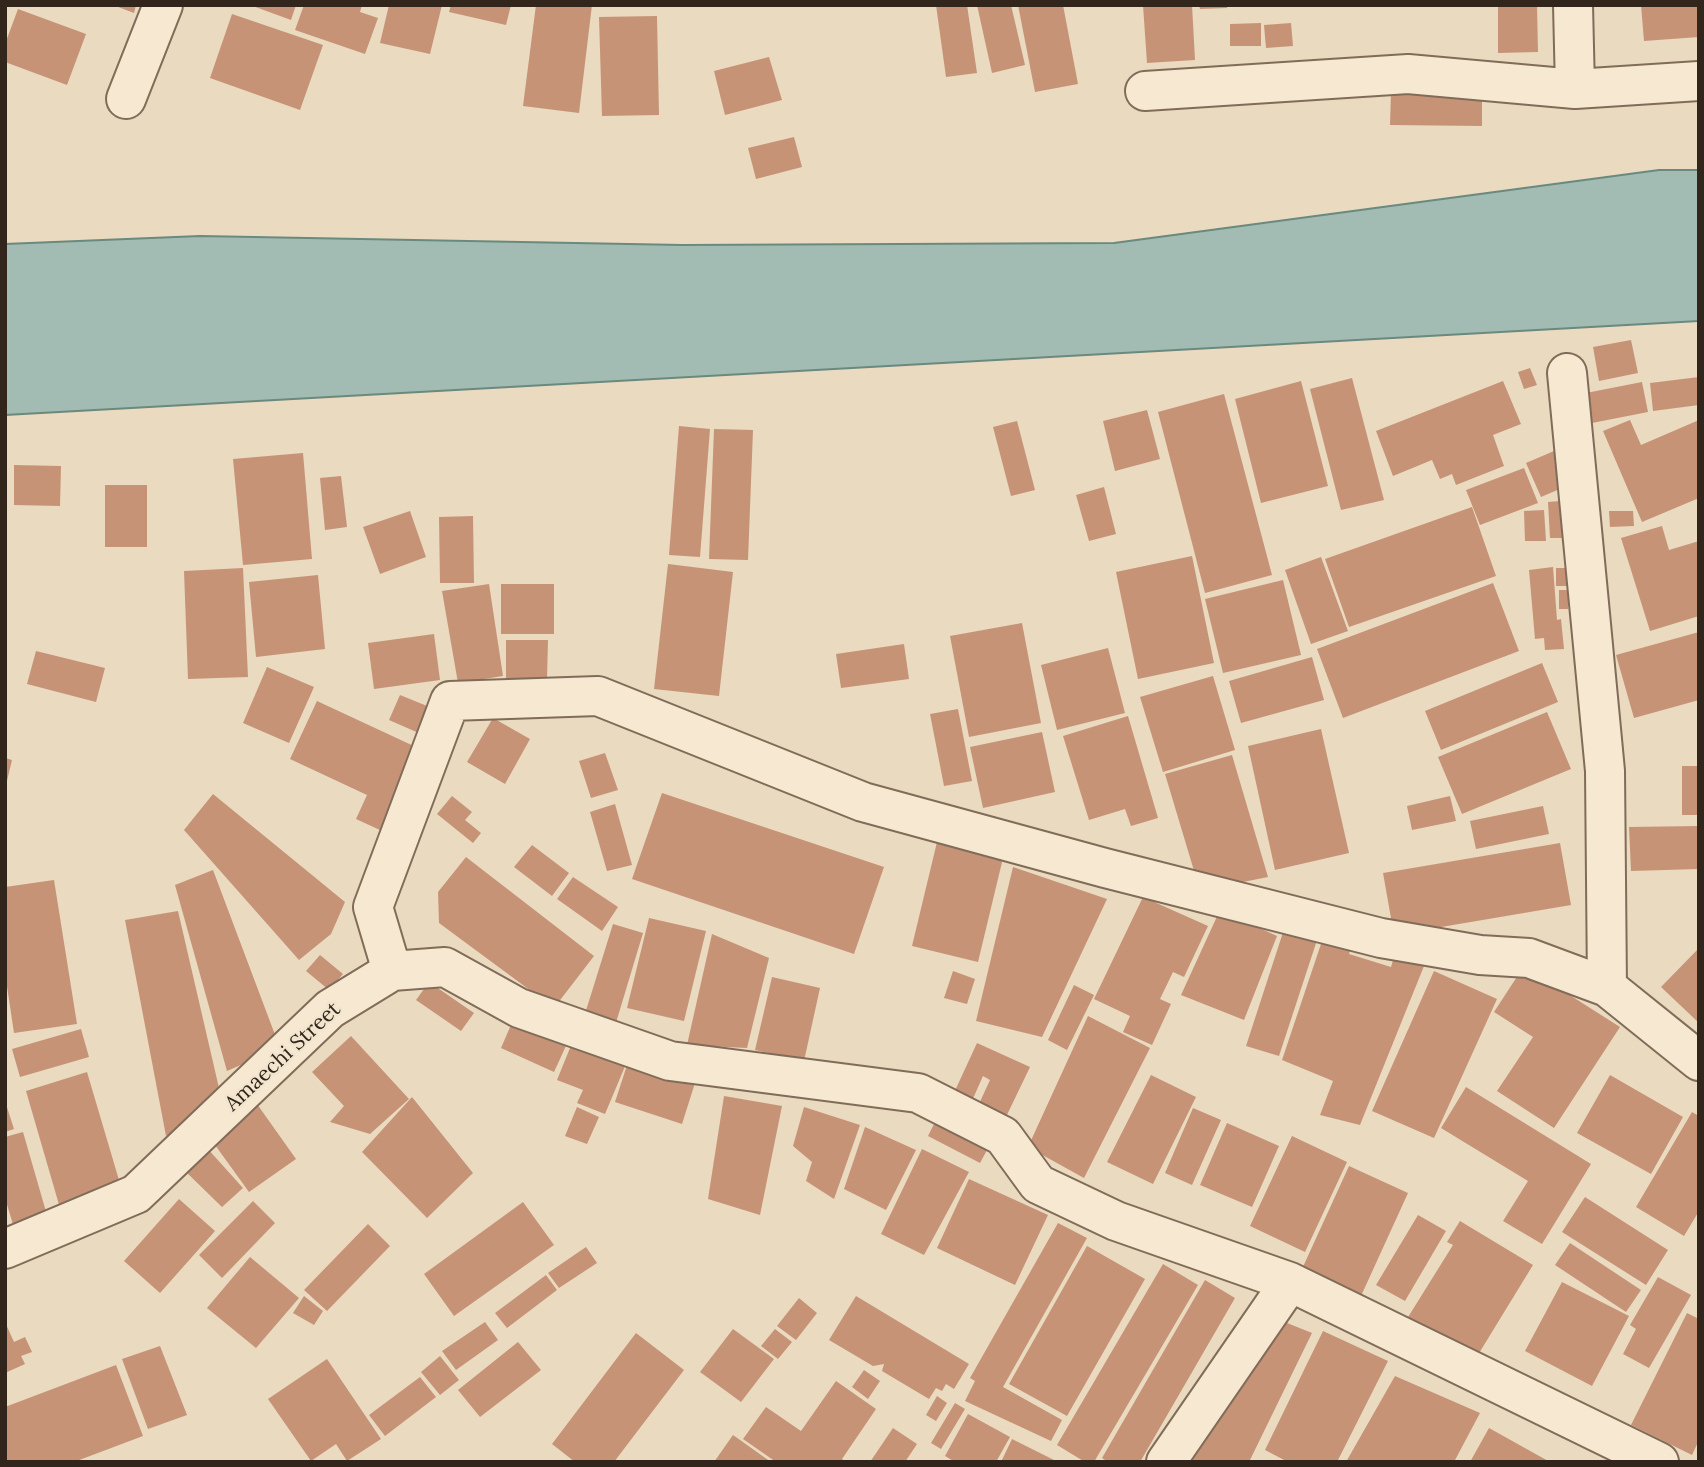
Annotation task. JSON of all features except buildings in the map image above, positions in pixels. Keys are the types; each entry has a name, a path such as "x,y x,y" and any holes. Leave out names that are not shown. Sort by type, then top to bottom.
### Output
{"street":[{"path":"126,100 163,5"},
{"path":"1573,5 1576,89"},
{"path":"1145,92 1408,74 1576,89 1699,81"},
{"path":"1567,373 1605,771 1607,987"},
{"path":"1659,1462 1290,1282 1116,1221 1038,1184 1003,1136 918,1093 670,1061 519,1008 445,967 392,971 373,907 450,701 598,696 863,802 1105,868 1381,938 1479,955 1529,958 1607,987 1699,1062"},
{"name":"Amaechi Street","path":"5,1249 136,1194 330,1009 392,971"},
{"path":"1166,1462 1290,1282"}],"water":[{"path":"1659,170 1699,170 1699,321 5,415 5,244 200,236 682,245 1114,243"}]}
